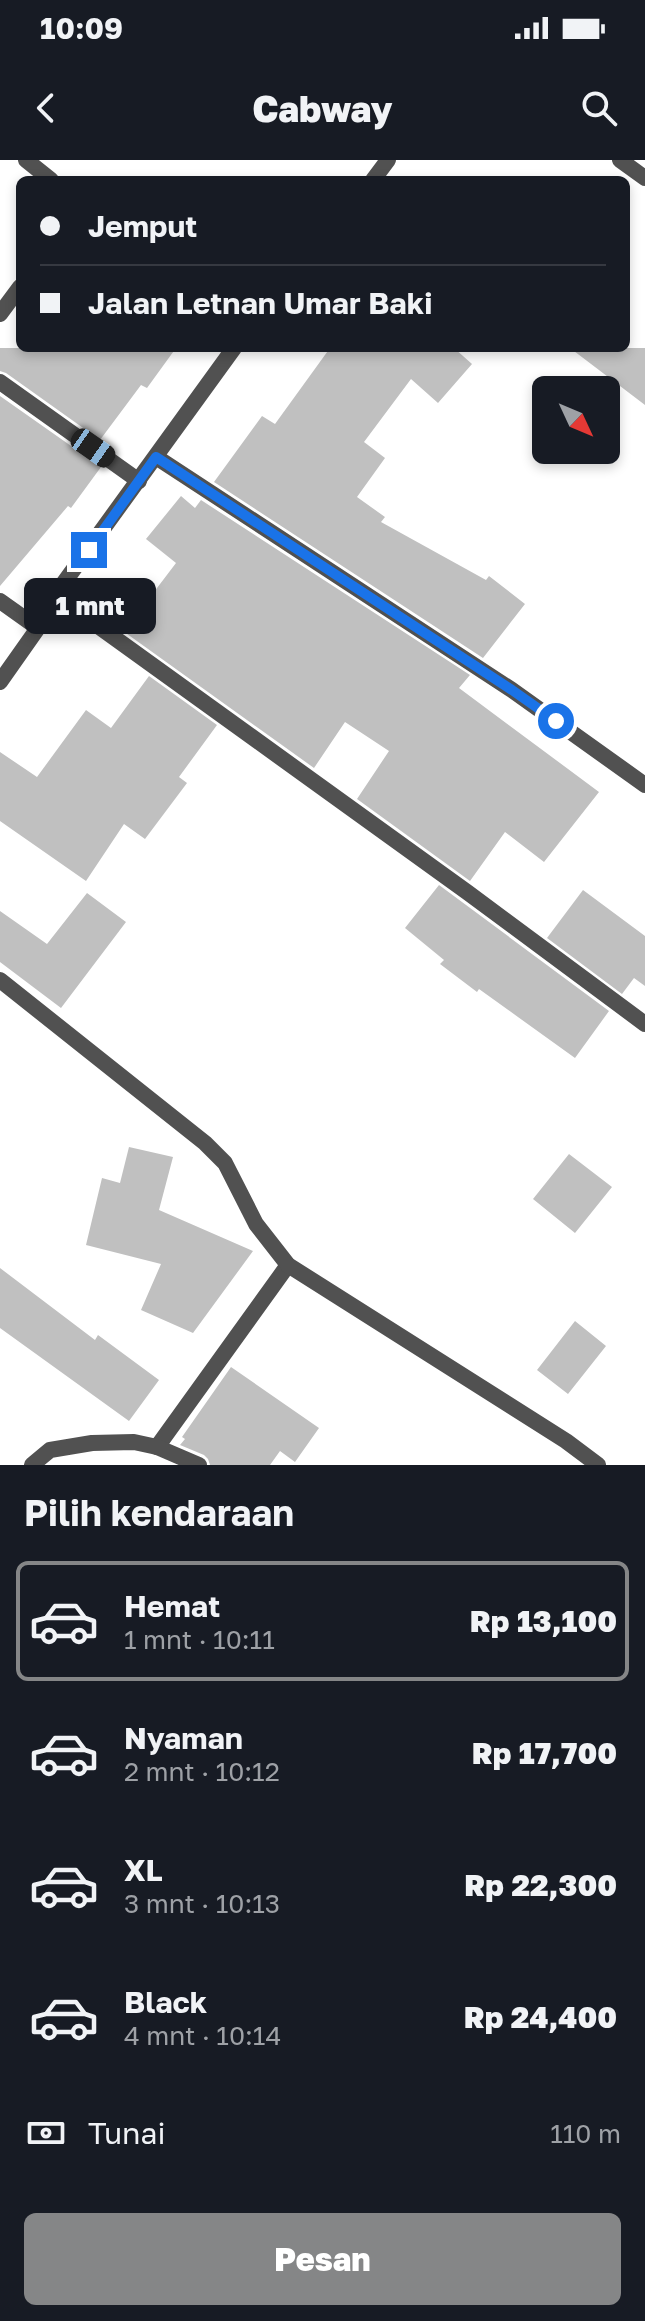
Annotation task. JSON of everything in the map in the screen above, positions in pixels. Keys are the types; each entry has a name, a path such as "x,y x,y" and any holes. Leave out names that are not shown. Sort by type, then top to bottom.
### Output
{"street":[{"path":"26,160 46,176"},
{"path":"620,160 645,178"},
{"path":"0,314 16,292"},
{"path":"0,682 38,628 55,595 231,352"},
{"path":"0,382 139,481"},
{"path":"156,457 512,690 645,785"},
{"path":"55,595 645,1024"},
{"path":"0,601 38,628"},
{"path":"0,980 205,1143 225,1163 256,1224 288,1265 566,1441 598,1465"},
{"path":"157,1447 288,1265"},
{"path":"32,1465 50,1450 92,1443 134,1442 157,1447 199,1465"}],"building":[{"path":"0,348 16,348 16,352 173,352 147,388 141,385 100,440 0,371"},
{"path":"630,348 645,348 645,405 620,386 620,376 607,376 575,352 630,352"},
{"path":"327,352 458,352 472,364 438,403 411,379 364,442 385,458 357,497 385,517 381,522 486,580 489,576 525,604 483,658 214,482 262,416 275,424"},
{"path":"0,396 101,467 71,508 68,506 0,586"},
{"path":"181,496 195,508 201,500 470,675 459,688 599,792 544,862 505,832 470,881 357,799 389,751 345,722 314,768 116,626 131,607 138,613 176,563 146,539"},
{"path":"149,676 217,725 179,777 187,783 145,839 124,824 86,881 0,821 0,752 37,777 86,710 111,728"},
{"path":"439,885 609,1011 575,1058 440,964 444,960 405,928"},
{"path":"583,890 645,936 645,986 634,978 622,994 547,938"},
{"path":"87,893 126,922 61,1008 0,962 0,911 47,944"},
{"path":"129,1147 173,1157 159,1210 253,1251 193,1333 141,1310 161,1264 86,1245 102,1178 120,1183"},
{"path":"569,1154 612,1187 575,1233 533,1199"},
{"path":"0,1268 95,1340 98,1335 159,1380 129,1421 0,1328"},
{"path":"575,1321 606,1346 568,1394 537,1370"},
{"path":"231,1367 319,1428 295,1462 280,1451 270,1465 210,1465 204,1455 180,1445 185,1439 182,1437"}],"route":[{"path":"89,550 156,457 556,721"}]}
